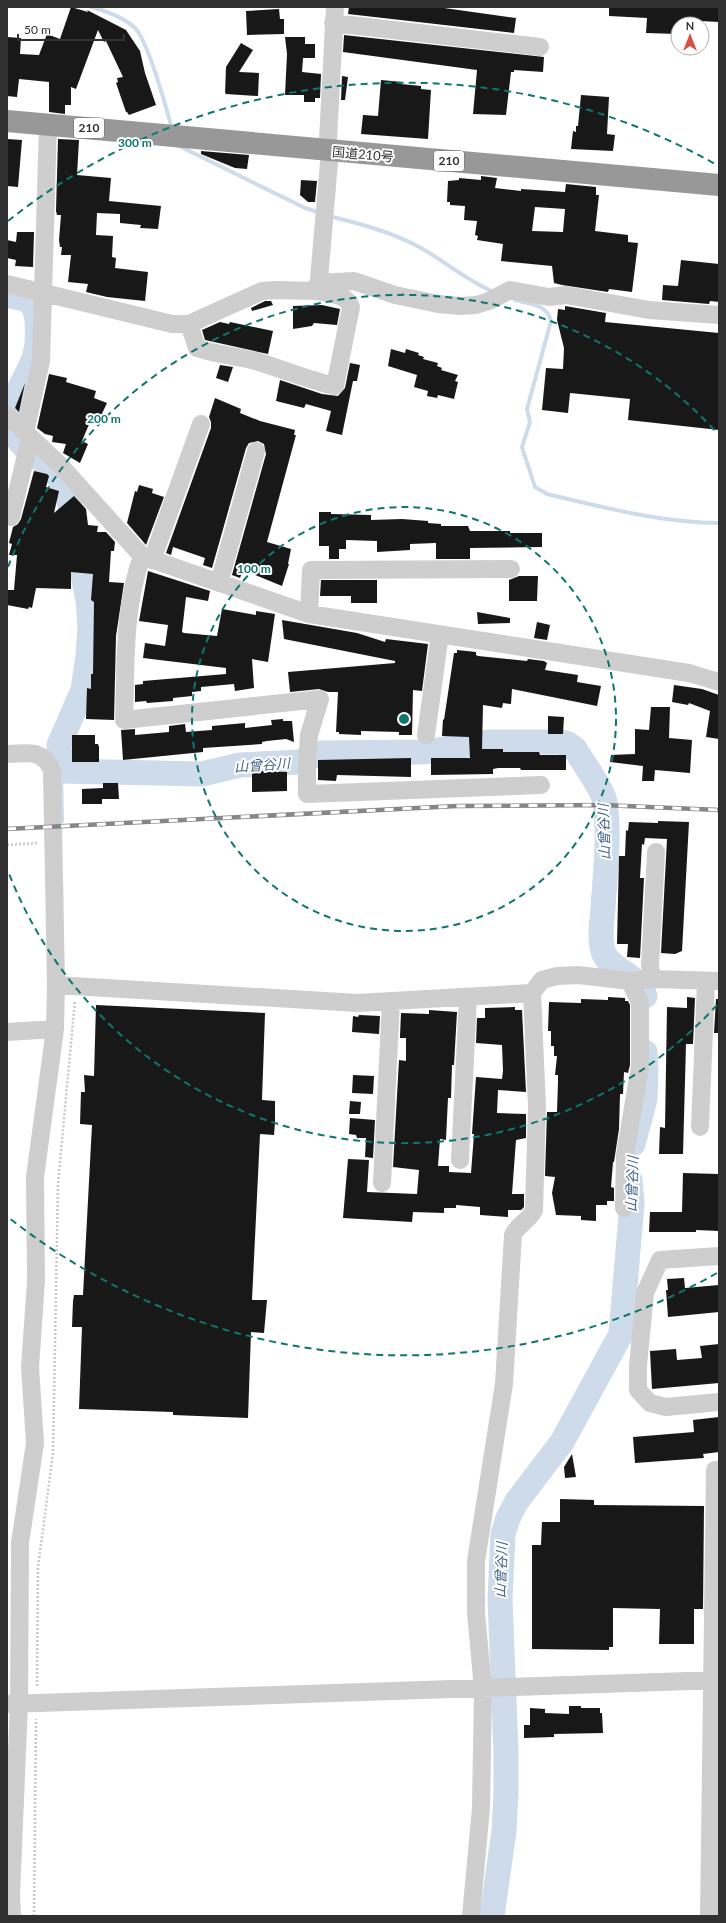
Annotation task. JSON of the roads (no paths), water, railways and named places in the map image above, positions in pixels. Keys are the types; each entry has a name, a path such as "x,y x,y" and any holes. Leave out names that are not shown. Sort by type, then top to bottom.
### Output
{"highway":[{"name":"国道210号","path":"7,121 719,185"}],"street":[{"path":"318,287 330,151 328,140 334,15 540,47"},
{"path":"11,517 20,432 41,361 48,125"},
{"path":"7,284 172,324 189,324 262,291 318,287 354,281 395,295 438,304 460,306 476,305 489,301 510,290 549,297 566,296 649,310 719,315"},
{"path":"189,324 197,348 208,352 252,360 315,382 335,386 351,307 349,301 318,287"},
{"path":"201,424 147,558 134,580 127,621 124,720 320,699 309,735 307,756 307,794 541,785"},
{"path":"20,432 59,464 147,558 309,614 689,673 719,682"},
{"path":"219,583 256,451"},
{"path":"309,614 311,570 511,569"},
{"path":"426,735 440,634"},
{"path":"7,754 38,754 47,760 52,770 56,985 55,1029 35,1176 36,1281 30,1366 35,1443 20,1543 13,1704 12,1916"},
{"path":"624,1208 625,1155 640,1066 640,980 650,966 656,852"},
{"path":"471,1916 481,1808 498,1689 476,1613 476,1561 504,1384 513,1235 516,1227 531,1216 534,1210 537,1106 532,993 542,980 557,976 578,975 640,980 712,982 700,1127"},
{"path":"56,985 358,1002 532,993"},
{"path":"460,1160 468,997"},
{"path":"382,1183 391,1001"},
{"path":"7,1032 55,1029"},
{"path":"719,1256 660,1260 646,1293 638,1366 638,1390 650,1403 666,1407 719,1402"},
{"path":"709,1916 711,1712 716,1680 714,1470 719,1470"},
{"path":"13,1704 498,1689 716,1680"}],"waterway":[{"path":"91,7 108,12 126,21 135,28 146,47 166,106 172,129"},
{"path":"177,145 305,208 321,213"},
{"path":"329,216 376,229 410,242 430,253 484,288 494,292"},
{"name":"山曾谷川","path":"7,295 28,301 32,305 37,319 37,345 31,366 15,399 12,417 13,427 15,434 23,445 54,471 65,488 68,496 88,601 90,626 88,656 83,690 59,745 61,771 202,774 240,765 299,762 321,753 424,752 488,742 560,742 568,744 575,749 596,783 605,802 607,842 601,930 603,951 611,963 636,982 645,996"},
{"path":"515,300 542,308 549,315 551,321 527,409 530,422 522,447 535,487 547,494 611,509 676,520 719,523"},
{"path":"61,771 62,821"},
{"name":"山曾谷川","path":"633,1144 645,1099 645,1052"},
{"name":"山曾谷川","path":"492,1916 504,1831 506,1793 506,1752 500,1599 503,1534 508,1518 517,1501 562,1442 621,1334 632,1203 630,1180"}],"railway":[{"path":"7,829 457,806 602,805 719,810"}]}
